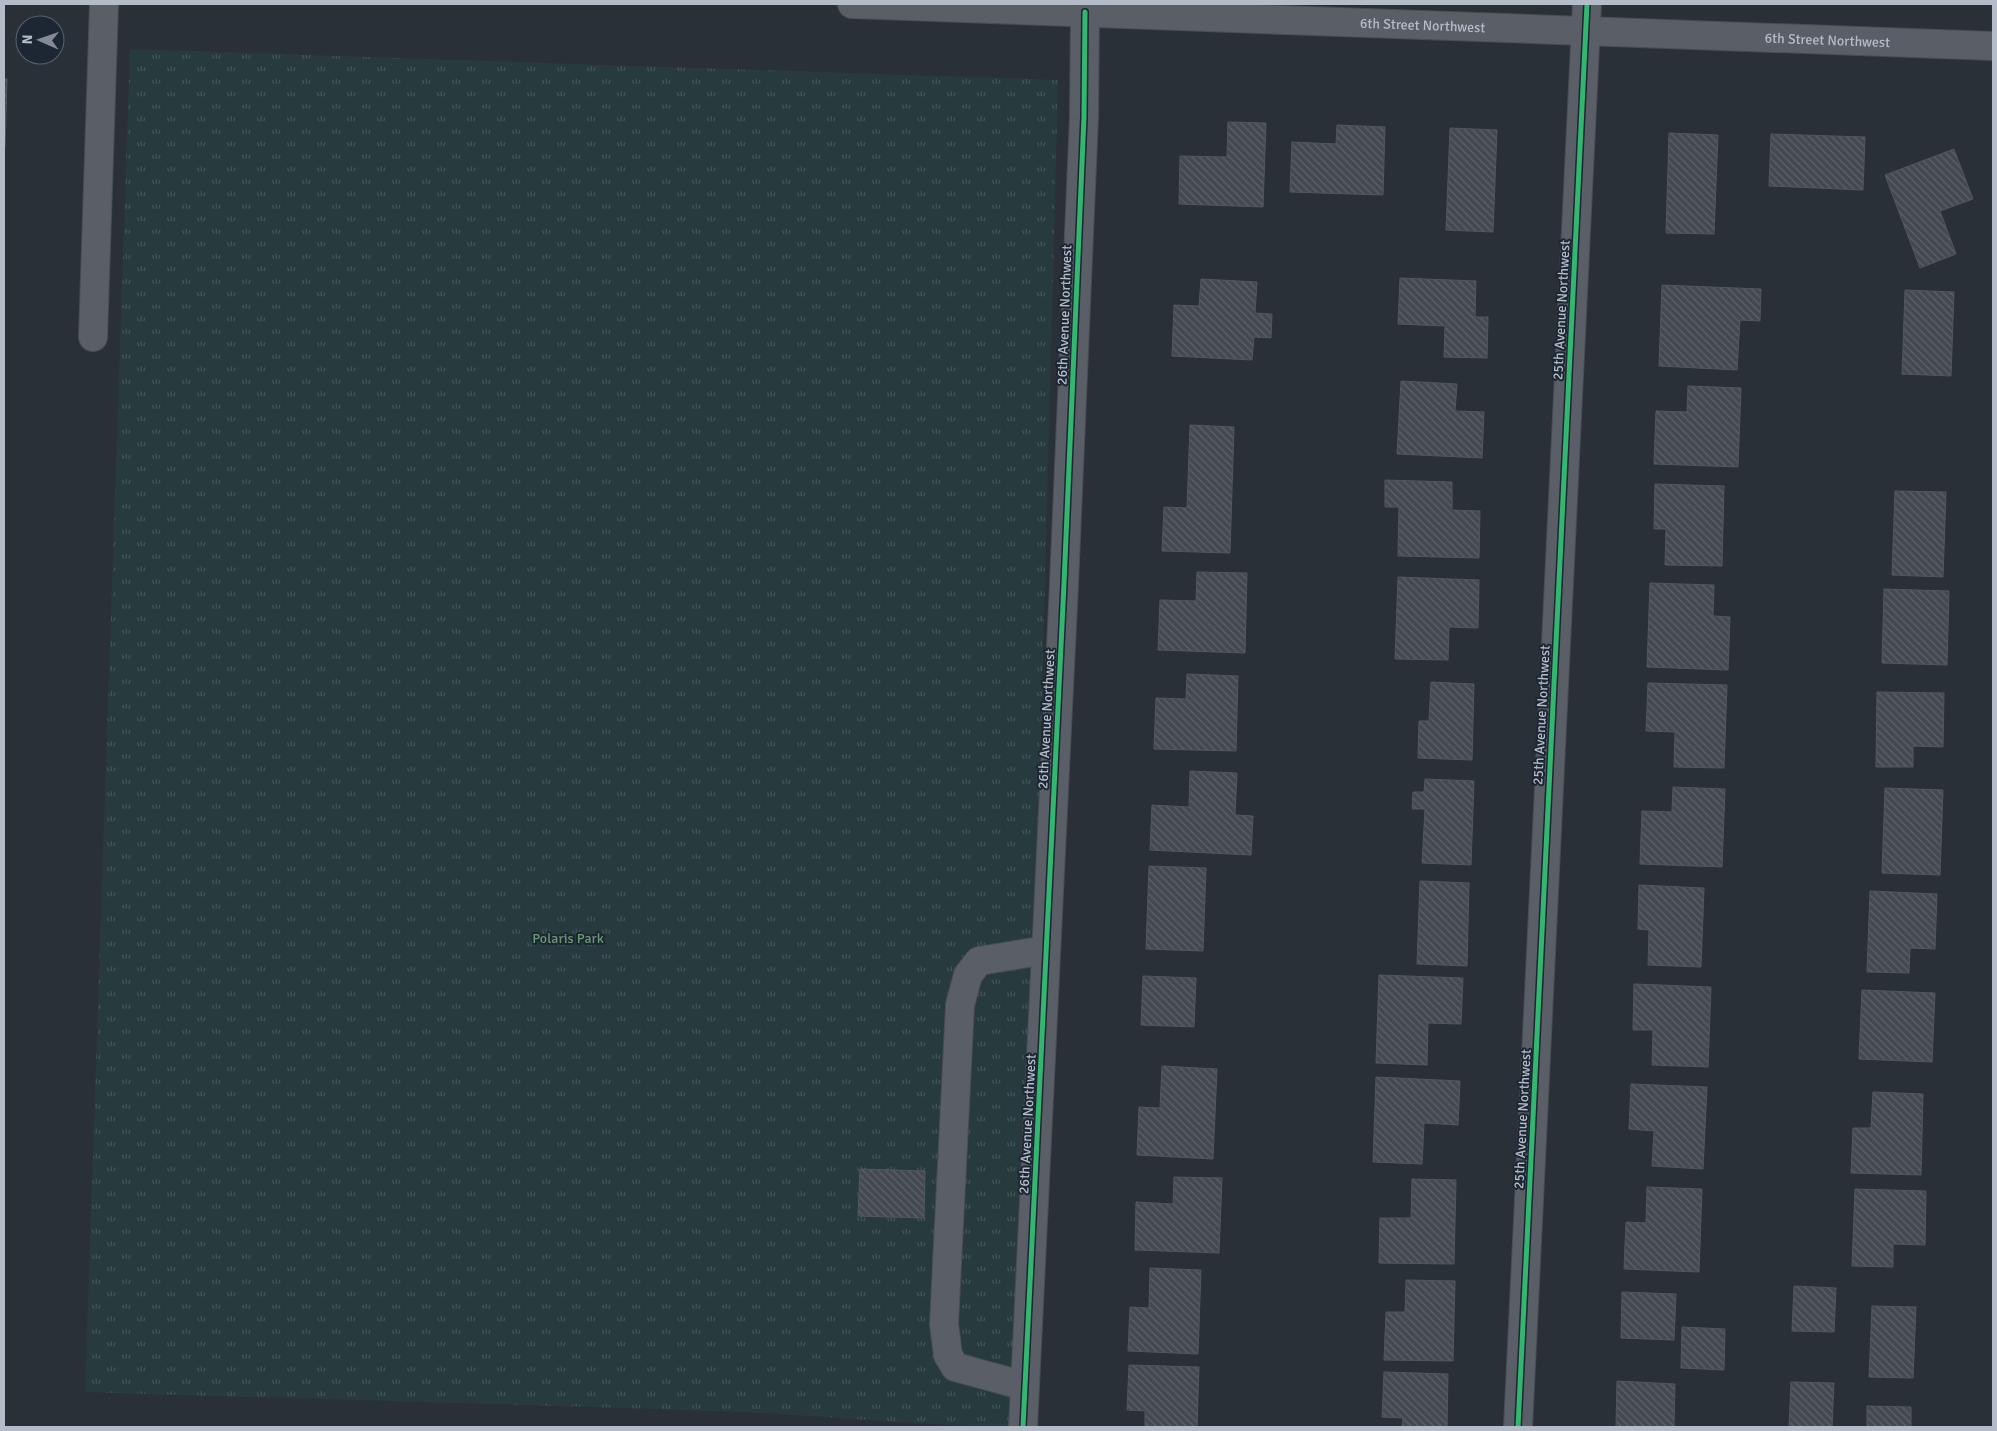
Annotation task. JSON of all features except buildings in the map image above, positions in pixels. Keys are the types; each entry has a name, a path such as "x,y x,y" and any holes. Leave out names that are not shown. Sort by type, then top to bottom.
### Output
{"street":[{"path":"93,337 104,4"},
{"name":"6th Street Northwest","path":"852,4 1993,46"},
{"name":"25th Avenue Northwest","path":"1518,1427 1587,4"},
{"name":"26th Avenue Northwest","path":"1023,1427 1083,136 1085,12"},
{"path":"1025,1386 956,1367 948,1355 944,1324 960,1006 968,975 979,961 1046,950"}],"green space":[{"name":"Polaris Park","path":"130,49 1058,80 1023,1427 988,1427 740,1412 85,1392"}],"cycle path":[{"path":"1518,1427 1587,4"},
{"path":"1023,1427 1064,584 1084,117 1085,12"}]}
